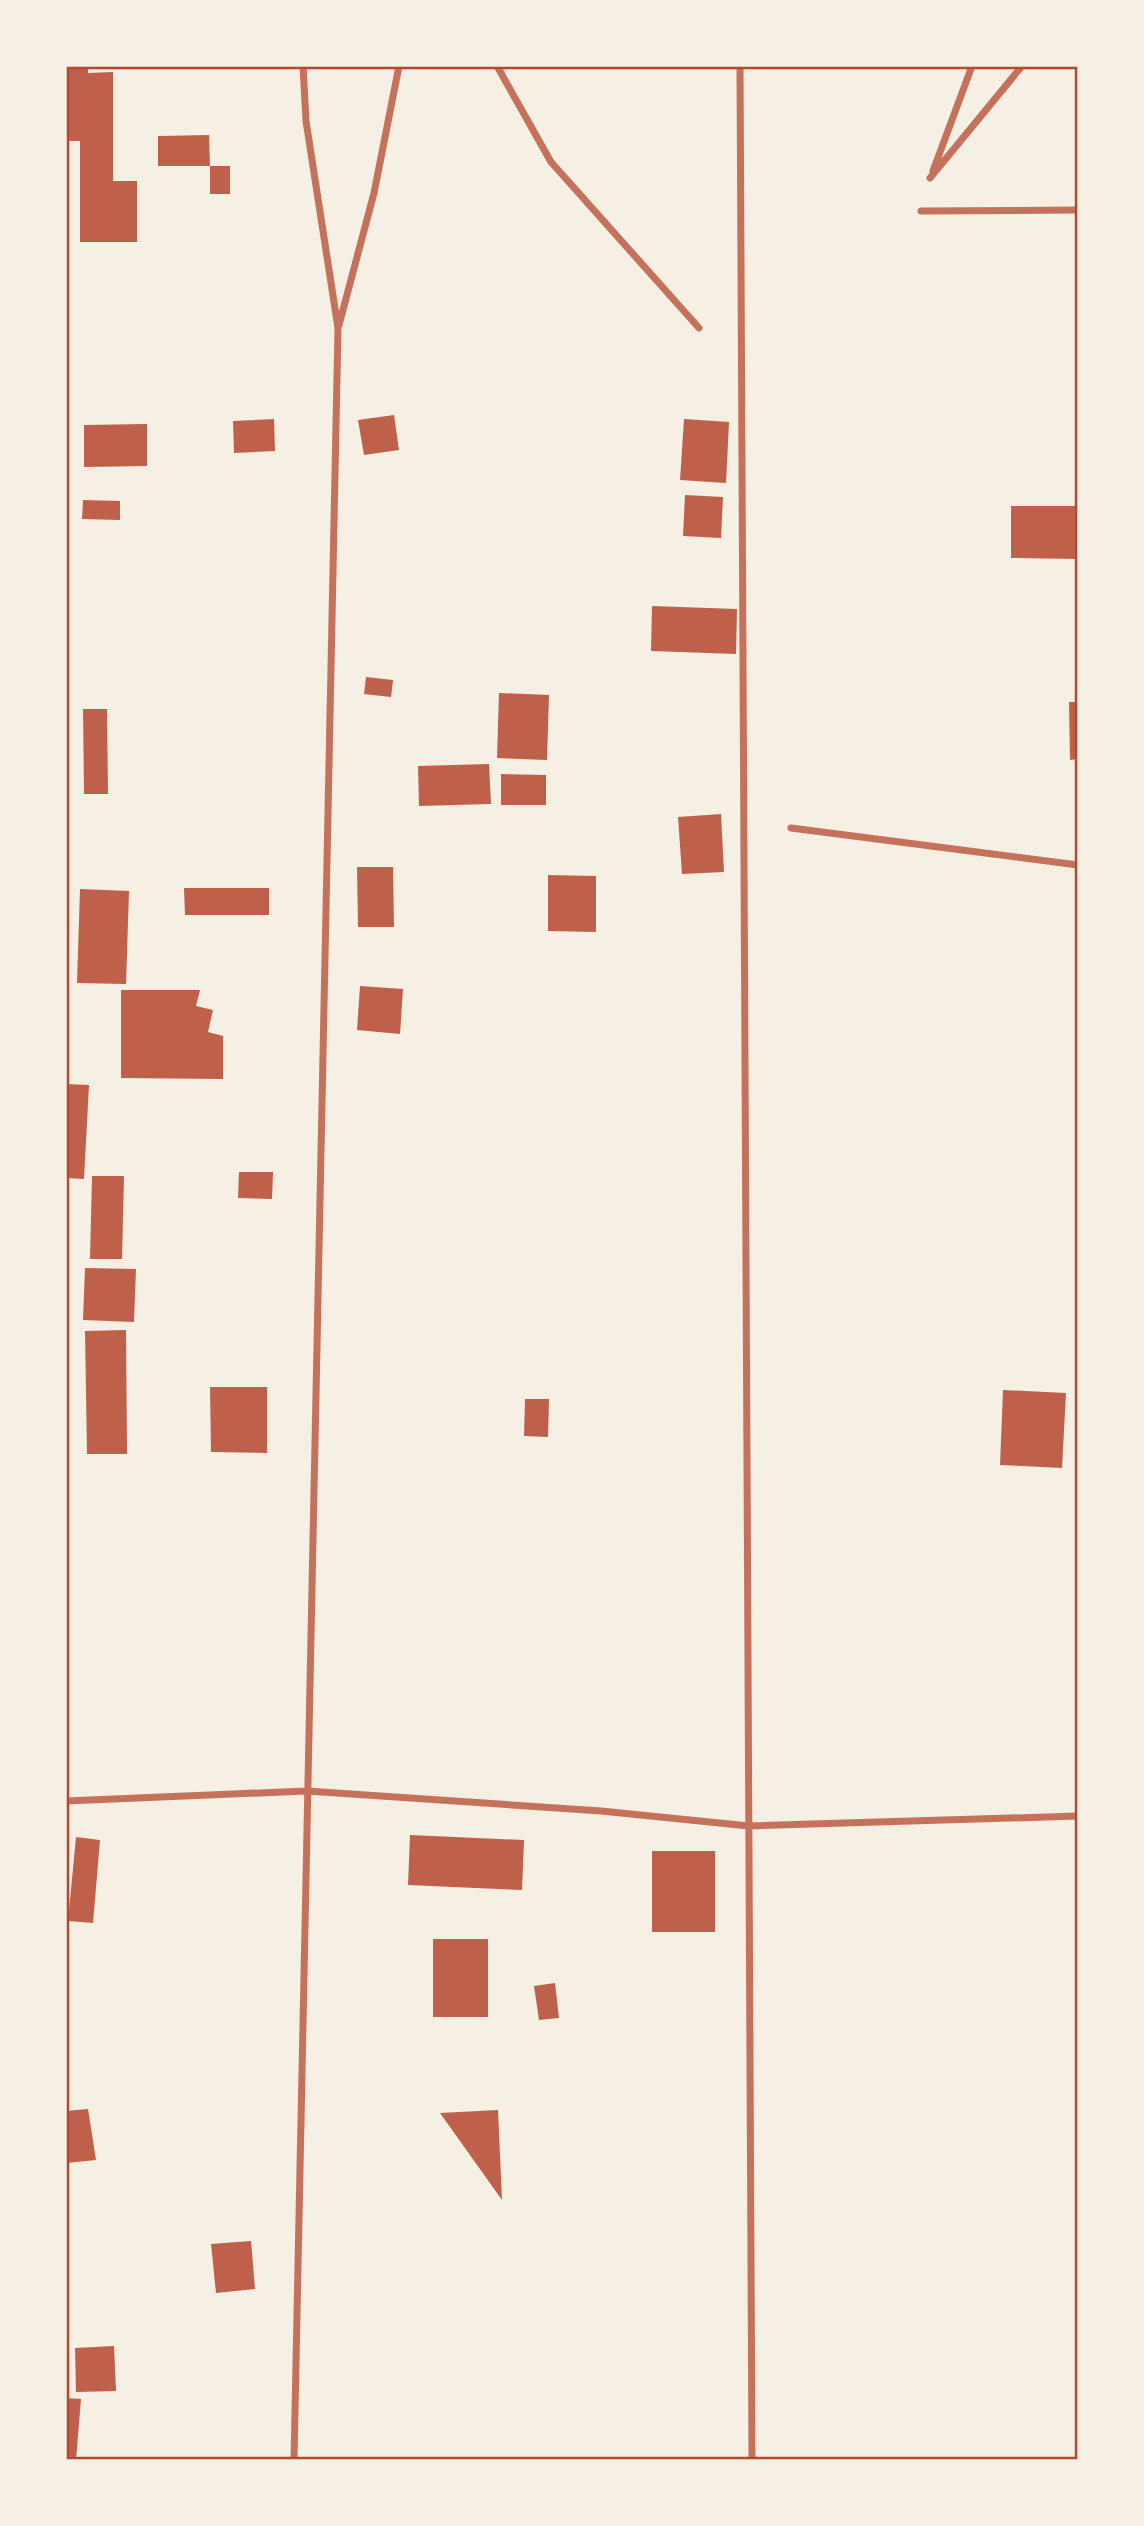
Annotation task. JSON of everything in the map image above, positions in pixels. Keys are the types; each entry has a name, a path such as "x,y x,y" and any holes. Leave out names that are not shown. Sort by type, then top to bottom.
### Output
{"street":[{"path":"294,2459 338,328 306,121 303,66"},
{"path":"338,328 374,193 399,66"},
{"path":"497,66 551,162 699,328"},
{"path":"740,66 751,2459"},
{"path":"972,66 930,178 1022,66"},
{"path":"921,211 1077,210"},
{"path":"791,828 1077,864"},
{"path":"66,1801 307,1791 601,1811 748,1826 1077,1815"}],"building":[{"path":"66,66 88,66 88,73 113,72 113,181 137,181 137,242 80,242 80,141 66,141"},
{"path":"209,135 210,166 158,166 158,136"},
{"path":"210,166 230,166 230,194 210,194"},
{"path":"394,415 399,450 364,455 358,420"},
{"path":"274,419 275,451 234,453 233,421"},
{"path":"684,419 729,422 726,483 680,480"},
{"path":"147,424 147,466 84,467 84,425"},
{"path":"685,495 723,497 721,538 683,536"},
{"path":"83,500 120,501 120,520 82,519"},
{"path":"1011,506 1078,506 1078,559 1011,558"},
{"path":"652,606 737,609 736,654 651,651"},
{"path":"366,677 393,680 391,697 364,694"},
{"path":"499,693 549,695 547,760 497,758"},
{"path":"1069,702 1078,702 1078,759 1070,760"},
{"path":"83,709 107,709 108,794 84,794"},
{"path":"489,764 491,804 419,806 418,766"},
{"path":"501,774 546,775 546,805 501,805"},
{"path":"721,814 724,872 682,874 678,817"},
{"path":"357,867 393,867 394,927 358,927"},
{"path":"548,875 596,876 596,932 548,931"},
{"path":"184,888 269,888 269,915 185,915"},
{"path":"80,889 129,891 126,984 77,983"},
{"path":"360,986 403,989 400,1034 357,1030"},
{"path":"121,990 200,990 196,1006 213,1010 208,1032 223,1036 223,1079 121,1078"},
{"path":"66,1084 89,1085 84,1179 66,1178"},
{"path":"239,1172 273,1172 272,1199 238,1198"},
{"path":"92,1176 124,1176 122,1259 90,1259"},
{"path":"85,1268 136,1269 134,1322 83,1320"},
{"path":"126,1330 127,1454 87,1454 85,1331"},
{"path":"210,1387 267,1387 267,1453 211,1452"},
{"path":"1003,1390 1066,1393 1062,1468 1000,1465"},
{"path":"525,1399 549,1399 548,1437 524,1436"},
{"path":"410,1835 524,1840 522,1890 408,1885"},
{"path":"76,1837 100,1840 93,1923 68,1921"},
{"path":"652,1851 715,1851 715,1932 652,1932"},
{"path":"433,1939 488,1939 488,2017 433,2017"},
{"path":"555,1983 559,2018 539,2020 534,1986"},
{"path":"88,2109 96,2160 66,2163 66,2111"},
{"path":"498,2110 502,2200 440,2113"},
{"path":"251,2241 255,2289 216,2293 211,2244"},
{"path":"114,2346 116,2391 76,2392 75,2348"},
{"path":"66,2398 81,2399 76,2460 66,2460"}]}
